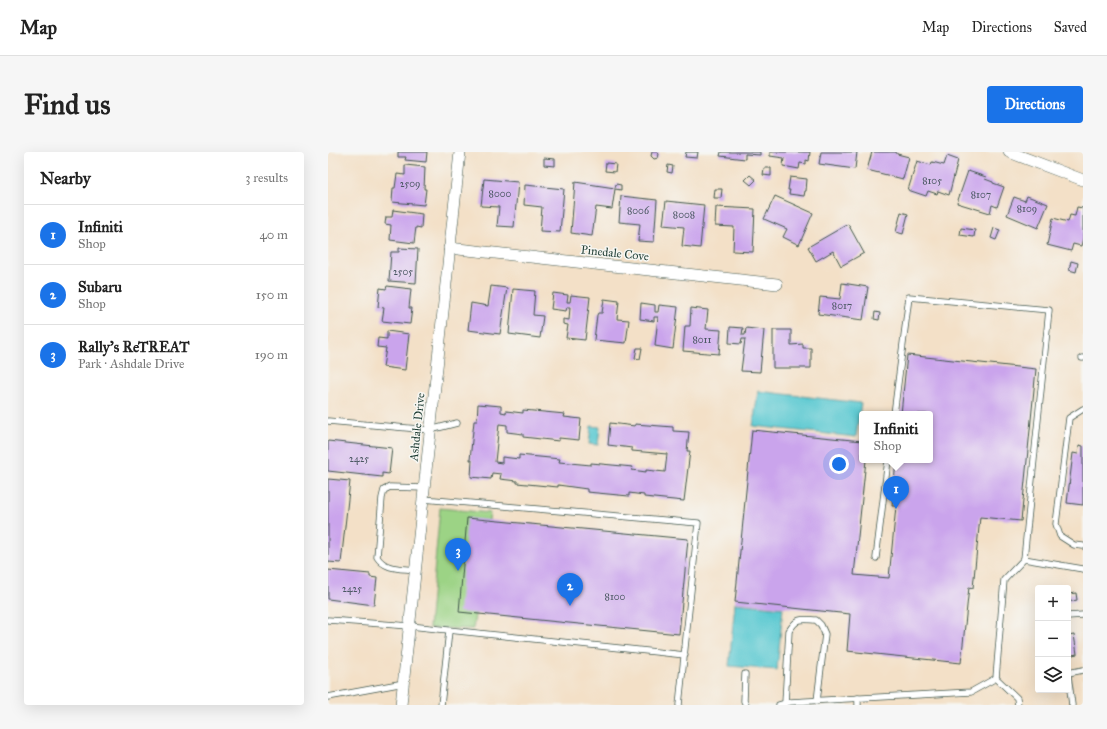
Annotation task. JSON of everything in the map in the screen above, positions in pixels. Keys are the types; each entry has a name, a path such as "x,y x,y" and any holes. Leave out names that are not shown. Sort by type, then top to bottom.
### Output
{"street":[{"name":"Ashdale Drive","path":"401,705 460,152"},
{"path":"1009,152 1083,180"},
{"name":"Pinedale Cove","path":"449,248 777,284"}],"lane":[{"path":"894,411 909,297 1049,310 1024,559 1004,580 996,678"},
{"path":"1083,409 1069,418 1056,524 1060,536 1074,545 1083,546"},
{"path":"328,421 430,430 457,423"},
{"path":"876,558 888,463"},
{"path":"416,570 388,566 381,563 377,557 382,498 384,490 390,487 423,494 698,523 679,705"},
{"path":"1024,559 1083,569"},
{"path":"1071,616 1083,614"},
{"path":"785,703 790,632 795,622 801,619 816,620 821,625 825,634 817,701"},
{"path":"328,620 410,626 685,655"},
{"path":"441,705 449,630"},
{"path":"1071,673 1083,670"},
{"path":"745,674 744,701 746,705"},
{"path":"779,705 785,703 858,698 971,692 996,678"},
{"path":"996,678 1017,698 1018,705"},
{"path":"328,697 404,683"},
{"path":"1070,693 1072,705"},
{"path":"858,698 858,705"}],"green space":[{"path":"440,508 490,513 473,629 429,628"}],"water":[{"path":"758,391 861,403 856,437 753,426"},
{"path":"591,426 600,427 598,445 589,444"},
{"path":"735,603 783,608 777,670 729,666"}],"building":[{"path":"398,152 427,152 426,162 405,160 406,157 398,157"},
{"path":"652,152 657,152 659,154 658,158 654,159 651,156"},
{"path":"686,152 698,152 697,158 685,157"},
{"path":"721,152 760,152 760,155 745,154 745,159 720,156"},
{"path":"770,152 810,152 809,161 806,160 806,164 800,163 799,169 783,166 784,158 770,156"},
{"path":"821,152 857,152 855,169 819,164"},
{"path":"872,152 895,152 897,154 909,157 903,179 867,170"},
{"path":"947,156 958,160 949,195 938,191 937,194 928,191 926,196 908,190 917,161 931,165 932,162 944,165"},
{"path":"544,158 555,159 555,166 544,165"},
{"path":"606,163 616,164 615,172 605,171"},
{"path":"405,165 425,167 424,189 426,189 424,205 392,202 393,188 395,188 397,174 405,175"},
{"path":"668,165 673,166 672,173 667,172"},
{"path":"764,168 771,168 771,176 763,175"},
{"path":"968,171 986,177 985,179 1004,187 997,207 992,205 990,213 957,203"},
{"path":"750,175 756,180 751,185 745,180"},
{"path":"790,177 807,179 804,196 789,194 790,190 788,190"},
{"path":"484,179 518,182 514,227 497,226 499,207 481,206"},
{"path":"575,182 615,188 616,184 621,185 621,190 615,189 612,209 596,207 592,236 571,233"},
{"path":"525,185 564,189 560,232 540,231 542,207 524,205"},
{"path":"715,189 722,189 721,198 714,198"},
{"path":"621,196 657,200 654,242 638,241 640,224 619,222"},
{"path":"775,196 813,213 799,245 783,237 787,229 764,219"},
{"path":"1027,196 1048,204 1038,228 1007,215 1014,197 1025,201"},
{"path":"666,201 704,205 700,248 682,246 684,227 663,225"},
{"path":"716,207 755,209 753,252 733,251 734,227 715,226"},
{"path":"1077,207 1083,208 1083,238 1081,246 1073,244 1071,251 1047,245 1053,218 1068,222 1070,215 1075,216"},
{"path":"393,210 422,214 421,228 416,227 414,243 390,240 391,225 385,224 386,217 392,217"},
{"path":"901,212 908,214 903,234 896,232"},
{"path":"848,224 864,253 841,266 833,251 816,261 808,247"},
{"path":"961,228 975,230 974,237 960,235"},
{"path":"994,228 1000,230 996,240 991,238"},
{"path":"399,248 418,249 416,283 389,281 391,252 399,252"},
{"path":"1071,261 1078,263 1076,272 1069,270"},
{"path":"842,283 868,287 863,320 818,314 820,297 840,299"},
{"path":"387,286 411,289 409,308 412,308 410,324 382,321 384,308 378,307 380,288 386,289"},
{"path":"491,286 507,288 500,334 468,330 471,303 488,306"},
{"path":"513,289 535,291 533,315 543,316 540,338 509,334"},
{"path":"553,293 568,295 567,302 570,302 571,295 590,297 585,340 566,338 568,325 563,324 563,319 569,320 570,307 567,307 566,311 551,309"},
{"path":"604,299 619,301 617,319 629,320 626,343 594,340 597,315 598,313 602,313"},
{"path":"641,303 655,305 655,312 658,312 659,305 678,307 673,349 655,346 658,317 654,317 654,321 640,319"},
{"path":"691,308 708,310 706,329 721,330 719,354 683,351 685,326 690,326"},
{"path":"875,312 880,313 879,320 874,319"},
{"path":"730,327 743,328 742,335 745,335 746,328 764,330 760,372 741,371 745,339 742,339 741,344 729,343"},
{"path":"773,330 791,330 791,345 803,344 803,348 811,348 811,368 773,368"},
{"path":"387,331 409,334 405,370 383,367 386,348 377,347 378,338 387,339"},
{"path":"637,348 642,348 640,359 635,358"},
{"path":"907,355 1036,369 1021,521 980,517 973,588 969,587 961,663 847,651 850,614 735,602 752,430 859,441 859,463 866,463 854,575 889,578 896,506 892,506 896,463 933,463 933,411 901,411"},
{"path":"478,404 501,406 501,412 506,413 506,411 523,413 523,410 565,414 564,417 581,419 579,440 559,438 559,441 523,437 523,434 507,432 507,425 499,424 495,462 502,463 502,457 519,459 519,455 560,459 559,462 591,465 591,463 633,467 632,470 646,472 646,470 665,472 667,454 632,451 632,448 608,445 610,423 635,426 635,424 673,427 673,431 689,432 687,451 690,451 684,501 644,497 644,495 629,493 629,496 587,492 587,489 558,485 558,487 517,483 517,481 500,479 501,474 492,473 491,479 471,477 472,460 470,460 474,421 477,421"},
{"path":"328,441 392,448 389,474 382,473 382,477 328,471"},
{"path":"1079,445 1083,446 1083,505 1067,503 1073,453 1078,454"},
{"path":"328,479 350,481 341,563 328,562"},
{"path":"467,518 688,539 679,634 459,612"},
{"path":"328,570 370,574 370,577 377,578 374,605 328,599"},
{"path":"1076,593 1077,600 1071,601 1071,594"},
{"path":"1074,635 1077,654 1071,655 1071,636"}],"place":[{"name":"Infiniti","path":"896,509"},
{"name":"Rally's ReTREAT","path":"458,571"},
{"name":"Subaru","path":"570,606"}]}
